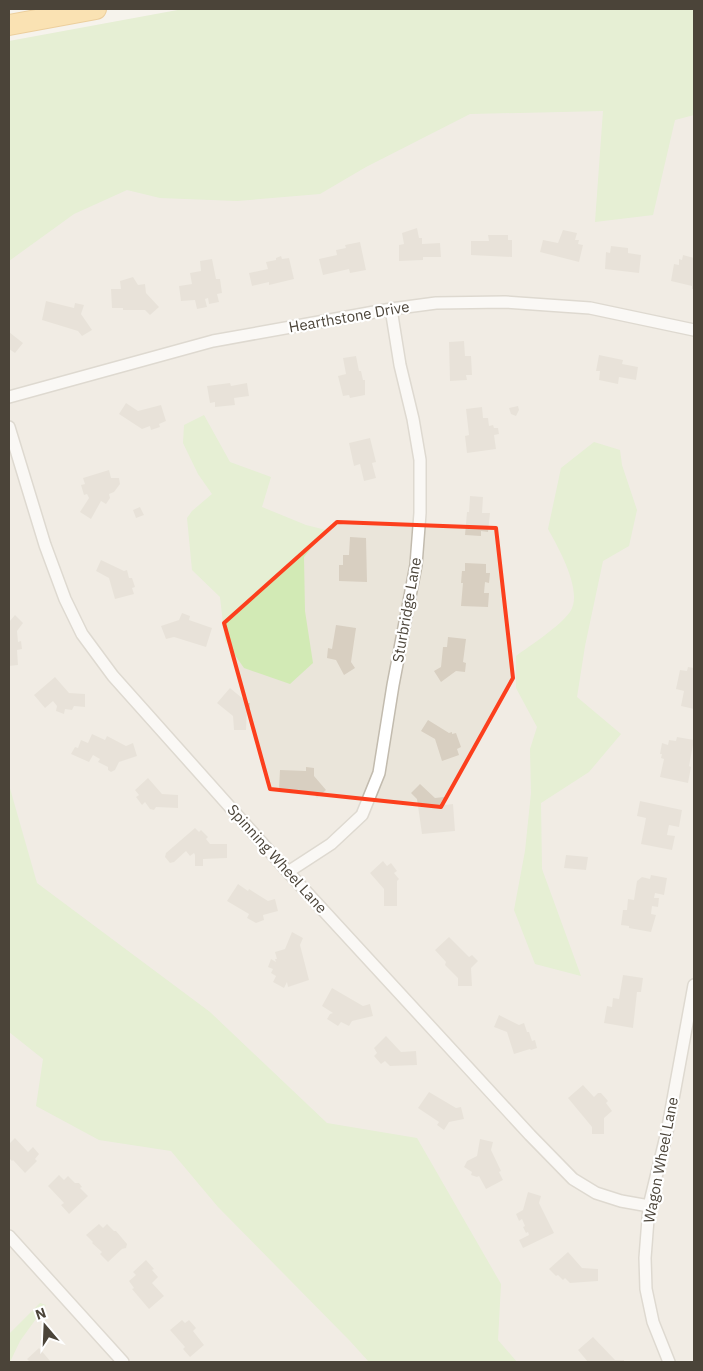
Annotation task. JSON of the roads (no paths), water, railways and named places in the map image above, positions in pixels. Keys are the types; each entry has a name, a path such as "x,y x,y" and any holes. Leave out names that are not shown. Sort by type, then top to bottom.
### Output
{"highway":[{"path":"9,25 96,9"}],"street":[{"name":"Hearthstone Drive","path":"9,397 213,340 436,303 515,302 590,308 694,330"},
{"name":"Sturbridge Lane","path":"288,872 331,844 362,815 379,774 393,685 416,565 420,513 420,460 413,419 400,365 391,309"},
{"name":"Spinning Wheel Lane","path":"9,427 45,545 65,599 82,634 113,676 288,872 573,1179 596,1193 622,1201 649,1206"},
{"name":"Wagon Wheel Lane","path":"669,1362 653,1322 646,1289 645,1258 649,1206 667,1132 694,985"},
{"path":"9,1236 123,1362"}]}
